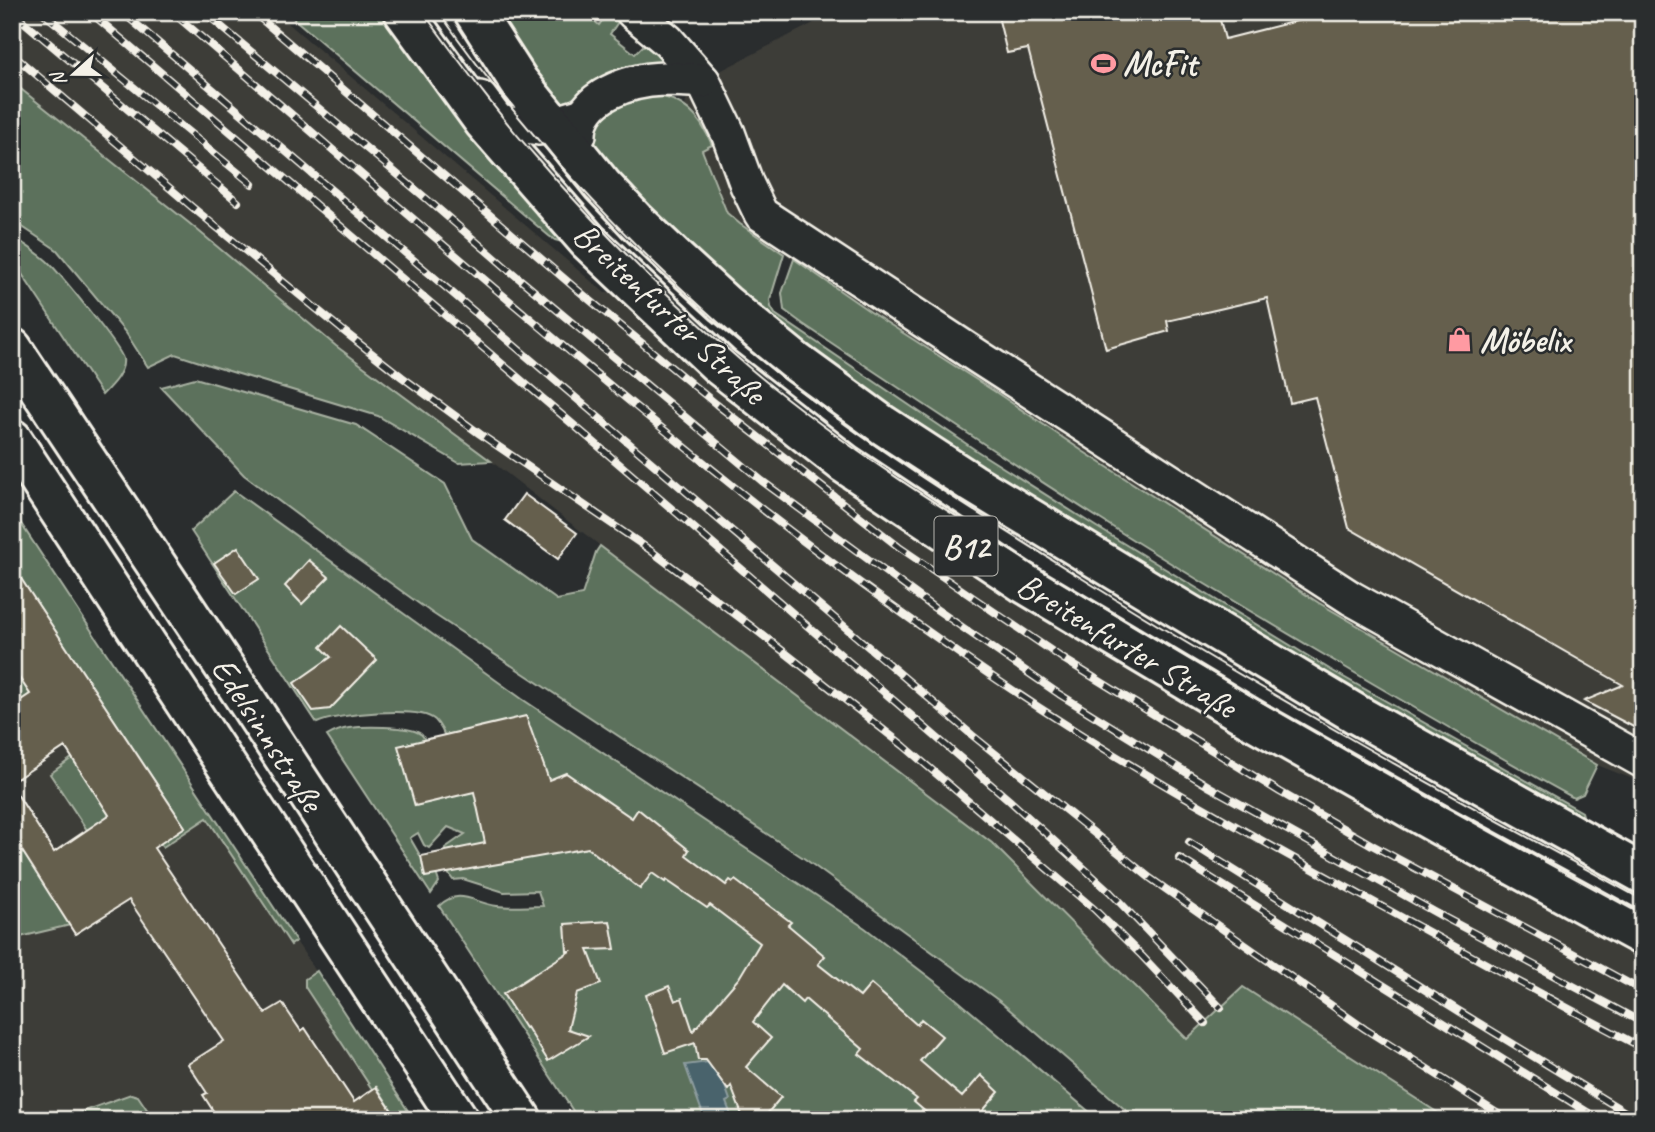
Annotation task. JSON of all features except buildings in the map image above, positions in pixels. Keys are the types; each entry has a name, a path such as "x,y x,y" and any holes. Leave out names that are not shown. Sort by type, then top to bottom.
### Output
{"main road":[{"name":"Breitenfurter Straße","path":"404,12 484,122 587,241 720,366 845,464 1022,582 1236,710 1643,936"},
{"name":"Breitenfurter Straße","path":"474,12 519,82 568,120 585,165 636,220 725,304 795,362 883,425 972,483 1356,714 1643,874"},
{"name":"Edelsinnstraße","path":"12,348 522,1120"},
{"name":"Edelsinnstraße","path":"12,439 459,1120"}],"street":[{"path":"415,12 498,122 538,128 568,120 608,93 634,84 662,79 703,81"},
{"path":"633,12 668,41 703,81 728,133 761,214 1351,598 1643,761"}],"shaded area":[{"path":"12,12 275,12 605,293 621,290 718,379 1643,949 1643,1120 1449,1120 1435,1112 1187,1039 992,843 336,346 189,223 12,82"},
{"path":"835,12 1643,12 1643,783 1597,765 1319,603 875,315 732,218 724,208 702,149 712,145 695,115 685,106 689,87"},
{"path":"12,510 296,941 414,1120 12,1120"}],"green space":[{"path":"286,12 391,12 566,243 549,236"},
{"path":"494,12 584,12 599,25 609,14 617,13 620,19 610,34 635,54 647,42 662,57 659,66 590,87 555,110"},
{"path":"12,82 189,223 336,346 491,461 459,463 378,416 175,354 148,367 126,333 57,250 12,220"},
{"path":"651,94 681,104 696,117 712,145 702,150 727,213 784,254 770,300 775,314 977,451 1095,526 1331,670 1582,812 1588,833 899,427 661,227 592,142 601,121 613,109"},
{"path":"12,236 47,261 89,310 120,352 123,359 122,369 117,379 102,395 12,259"},
{"path":"794,259 1084,452 1319,603 1597,765 1583,794 1574,798 1212,588 1027,473 803,324 784,310 782,293"},
{"path":"195,378 356,425 445,484 472,539 557,600 582,595 600,546 992,843 1187,1039 1243,987 1449,1120 1137,1120 1002,1003 805,859 432,613 244,475 161,387"},
{"path":"234,491 522,699 865,928 942,987 1099,1120 579,1120 439,906 446,900 460,897 497,906 543,906 538,891 504,892 463,879 453,880 445,869 445,848 465,834 448,827 429,848 424,845 418,833 410,838 421,857 434,867 439,882 431,894 327,736 349,728 411,730 422,735 425,740 431,738 435,752 450,749 442,730 435,720 426,715 396,712 359,714 317,723 191,531"},
{"path":"12,510 296,941 291,945 207,818 163,847 160,843 185,827 12,565"},
{"path":"12,667 30,694 12,706"},
{"path":"72,758 109,815 87,830 50,774"},
{"path":"12,835 70,925 12,939"},
{"path":"317,971 414,1120 398,1120 377,1087 372,1089 305,987 305,979"},
{"path":"131,1094 138,1096 154,1120 59,1120"}],"water":[{"path":"708,1062 725,1086 730,1100 726,1102 731,1115 717,1120 705,1120 685,1065"}],"tram line":[{"path":"423,12 507,123 609,237 712,336 777,391 857,451 1025,560 1210,672 1497,836 1643,915"},
{"path":"439,12 501,96 605,214 718,322 817,404 967,507 1213,658 1418,777 1643,900"}],"railway":[{"path":"12,12 238,202"},
{"path":"42,12 252,184"},
{"path":"90,12 1009,800 1110,892 1221,1008"},
{"path":"122,12 972,735 1150,878 1365,1029 1508,1120"},
{"path":"172,12 675,439 801,539 939,639 1067,726 1170,788 1643,1048"},
{"path":"204,12 762,481 933,607 1059,694 1210,787 1440,915 1643,1023"},
{"path":"253,12 574,287 716,404 899,547 1062,658 1280,792 1372,845 1643,991"},
{"path":"12,54 192,207 402,377 480,434 650,550 904,746 1094,909 1205,1023"},
{"path":"1189,842 1638,1120"},
{"path":"1179,858 1600,1120"}],"place":[{"name":"McFit","path":"1103,63"},
{"name":"Möbelix","path":"1460,340"}]}
